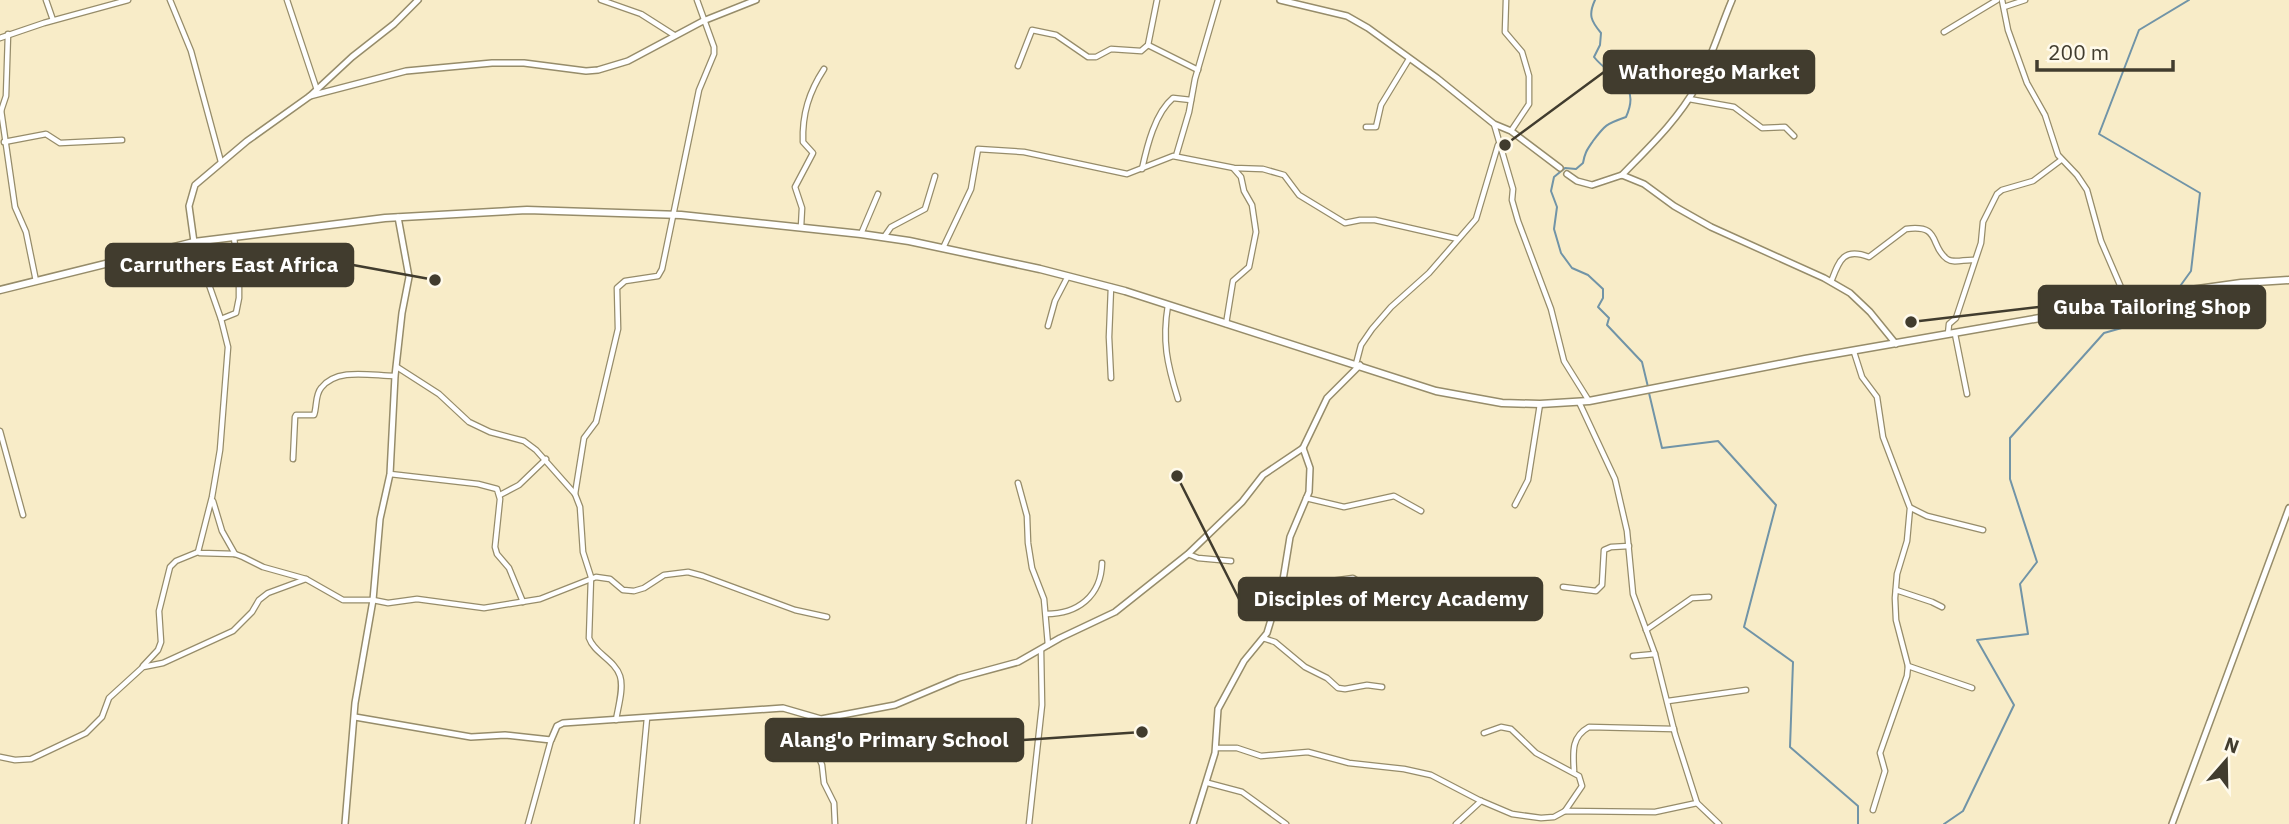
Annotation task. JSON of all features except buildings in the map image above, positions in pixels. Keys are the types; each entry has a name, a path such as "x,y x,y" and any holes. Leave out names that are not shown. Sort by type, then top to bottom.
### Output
{"main road":[{"path":"0,290 194,242 398,217 527,210 673,214 861,234 943,248 1111,287 1436,391 1502,403 1540,404 1584,399 1952,335 2080,311 2126,299 2241,283 2289,280"}],"street":[{"path":"46,0 53,20"},
{"path":"0,38 53,20 128,0"},
{"path":"170,0 191,51 222,163"},
{"path":"288,0 317,89"},
{"path":"198,552 220,450 228,347 222,319 194,242 189,206 193,188 247,141 310,96 418,0"},
{"path":"601,0 641,14 674,35"},
{"path":"575,494 584,438 596,422 618,329 617,288 625,281 658,276 662,269 699,90 714,54 714,47 697,0"},
{"path":"310,96 406,71 492,63 524,63 586,71 598,70 628,61 703,21 756,0"},
{"path":"1018,66 1032,30 1056,35 1088,57 1096,57 1111,50 1141,51 1148,45 1157,0"},
{"path":"1177,156 1218,0"},
{"path":"1280,0 1347,16 1409,58 1494,124 1511,131 1577,181 1592,185 1622,176 1674,120 1689,99 1703,71 1732,0"},
{"path":"1506,0 1505,32 1522,52 1528,76 1529,104 1511,131"},
{"path":"1944,32 2000,0 2027,83 2045,115 2061,160 2077,175 2087,190 2101,241 2126,299"},
{"path":"2004,7 2025,0"},
{"path":"8,34 6,96 1,111 4,142 15,208 26,232 36,281"},
{"path":"1148,45 1198,70"},
{"path":"1366,127 1376,127 1381,105 1409,58"},
{"path":"801,227 802,208 795,187 813,153 803,142 805,114 811,89 824,69"},
{"path":"1142,170 1147,145 1167,103 1173,98 1192,100"},
{"path":"1689,99 1734,107 1762,128 1785,127 1794,136"},
{"path":"1494,124 1513,189 1515,211 1551,309 1564,361 1584,399 1615,479 1629,546 1633,594 1655,654 1697,803 1719,824"},
{"path":"4,142 46,134 60,143 122,140"},
{"path":"528,824 551,740 559,724 783,708 821,719 895,705 959,678 1012,665 1115,612 1188,554 1242,502 1263,475 1303,448 1327,398 1358,365 1361,345 1372,329 1391,307 1429,273 1476,219 1499,143"},
{"path":"943,248 971,188 978,149 1016,151 1127,174 1177,156 1234,168 1263,169 1284,175 1299,195 1345,223 1375,220 1458,239"},
{"path":"1967,394 1949,324 1956,318 1980,243 1983,222 2000,191 2033,181 2061,160"},
{"path":"1226,324 1233,281 1249,267 1256,232 1252,205 1244,191 1241,177 1234,168"},
{"path":"884,237 891,227 925,209 934,176"},
{"path":"1622,176 1644,184 1674,206 1711,227 1831,282 1856,298 1896,344"},
{"path":"861,234 878,194"},
{"path":"345,824 355,718 373,600 380,519 390,474 395,376 409,277 398,217"},
{"path":"1831,282 1839,262 1847,255 1858,253 1869,257 1906,229 1928,231 1944,256 1950,260 1974,260"},
{"path":"222,319 233,316 238,308 239,281 234,237"},
{"path":"1048,326 1055,301 1068,276"},
{"path":"1111,287 1111,378"},
{"path":"1168,305 1164,331 1166,353 1178,399"},
{"path":"1854,352 1862,377 1877,397 1883,437 1910,508 1908,541 1898,568 1896,590 1896,620 1908,666 1907,676 1880,753 1885,771 1873,810"},
{"path":"397,367 439,394 468,422 524,442 546,459 575,494 580,507 583,552 592,577 589,638 592,645 617,669 620,676 616,720"},
{"path":"293,458 296,415 314,415 319,391 323,386 341,375 395,376"},
{"path":"1515,505 1528,480 1540,404"},
{"path":"0,431 23,515"},
{"path":"1194,824 1216,748 1218,709 1244,661 1268,630 1281,588 1290,537 1310,489 1310,468 1303,448"},
{"path":"500,495 519,485 546,459"},
{"path":"390,474 478,484 497,489 500,495 495,547 497,554 509,568 523,602"},
{"path":"1018,483 1027,516 1032,568 1042,590 1048,645"},
{"path":"1306,498 1344,507 1394,496 1421,512"},
{"path":"212,497 222,531 235,554"},
{"path":"1910,508 1927,516 1983,530"},
{"path":"2172,824 2289,508"},
{"path":"1563,587 1596,591 1602,585 1604,550 1629,546"},
{"path":"0,757 15,761 31,759 86,733 102,717 109,698 159,650 159,611 170,567 176,561 198,552 235,554 253,560 263,567 306,579 343,600 388,603 417,599 484,608 555,594 592,577 610,579 619,588 634,591 644,589 663,576 688,572 795,610 827,617"},
{"path":"1188,554 1198,558 1231,561"},
{"path":"1046,614 1067,612 1086,600 1099,584 1102,563"},
{"path":"1281,588 1353,578 1365,607 1370,610 1419,582 1435,581 1448,587"},
{"path":"143,667 163,663 233,631 268,593 306,579"},
{"path":"1896,590 1932,601 1942,607"},
{"path":"1646,630 1692,598 1709,597"},
{"path":"1262,638 1275,642 1305,667 1327,678 1338,688 1367,685 1382,687"},
{"path":"1029,824 1042,705 1041,650"},
{"path":"1633,656 1655,654"},
{"path":"1908,666 1972,688"},
{"path":"1668,701 1746,690"},
{"path":"812,717 814,745 822,765 824,782 834,803 835,824"},
{"path":"355,718 471,737 505,735 551,740"},
{"path":"637,824 647,718"},
{"path":"1216,748 1237,748 1261,756 1308,752 1349,763 1422,772 1512,814 1541,818 1555,817 1565,811 1582,786 1581,779 1574,772 1536,753 1511,729 1501,727 1484,733"},
{"path":"1574,772 1574,740 1580,732 1589,727 1674,729"},
{"path":"1208,783 1242,792 1286,824"},
{"path":"1456,824 1481,801"},
{"path":"1565,811 1655,812 1697,803"}],"waterway":[{"path":"1595,0 1592,18 1601,33 1600,45 1594,57 1623,82 1628,89 1630,105 1626,117 1610,123 1600,131 1588,149 1583,163 1576,169 1565,168 1554,177 1551,191 1557,207 1554,229 1561,253 1572,268 1588,275 1603,289 1603,298 1598,307 1609,318 1607,325 1642,362 1648,387"},
{"path":"2178,289 2191,271 2200,193 2099,134 2139,30 2189,0"},
{"path":"1944,824 1963,811 2014,705 1977,640 2028,634 2020,584 2037,562 2010,479 2010,438 2104,333 2157,318 2174,294"},
{"path":"1649,393 1662,448 1718,441 1776,505 1744,627 1793,662 1790,747 1858,806 1858,824"}],"place":[{"name":"Wathorego Market","path":"1505,145"},
{"name":"Carruthers East Africa","path":"435,280"},
{"name":"Guba Tailoring Shop","path":"1911,322"},
{"name":"Disciples of Mercy Academy","path":"1177,476"},
{"name":"Alang'o Primary School","path":"1142,732"}]}
